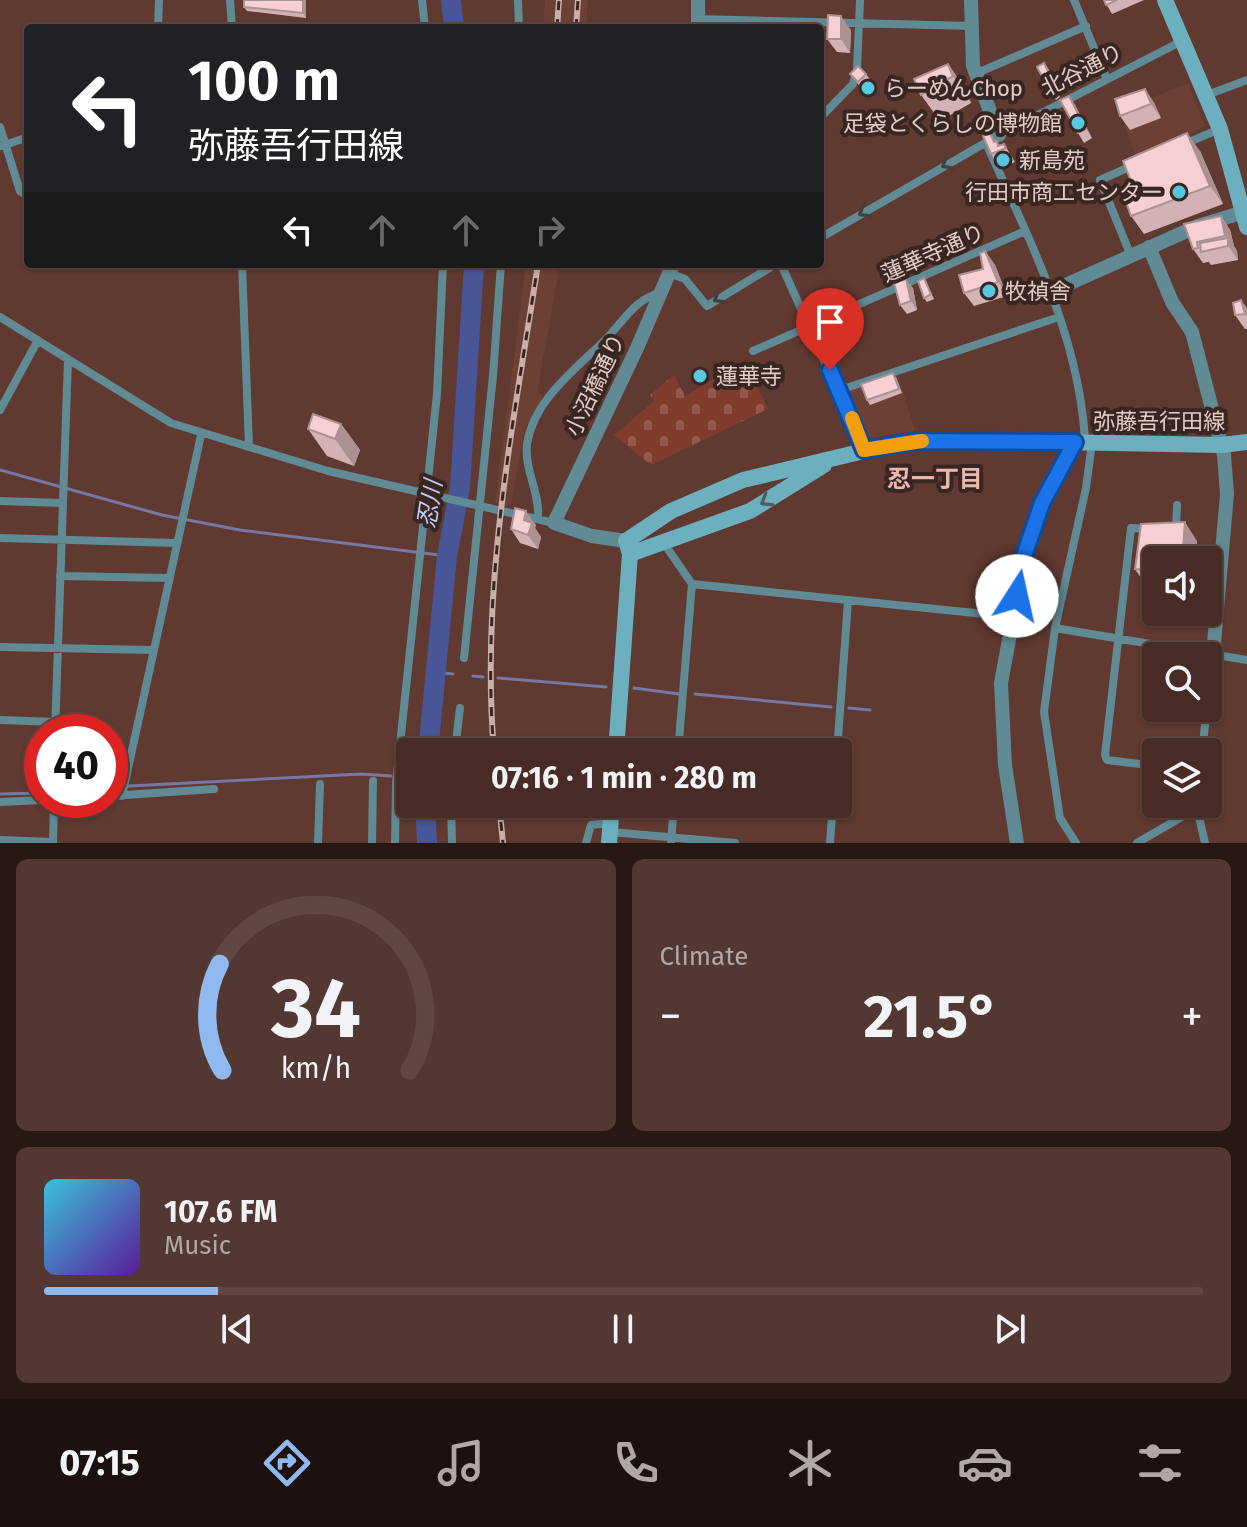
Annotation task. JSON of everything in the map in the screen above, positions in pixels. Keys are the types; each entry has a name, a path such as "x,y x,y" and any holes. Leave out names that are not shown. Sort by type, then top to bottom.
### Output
{"main road":[{"path":"1165,0 1220,129 1246,219"},
{"name":"弥藤吾行田線","path":"628,548 671,511 743,480 864,450 917,441 1222,445 1247,442"},
{"name":"弥藤吾行田線","path":"628,548 663,542 761,505 833,460"},
{"path":"617,738 628,548"}],"street":[{"path":"158,24 159,0"},
{"path":"230,0 232,24"},
{"path":"422,0 425,24"},
{"path":"518,0 519,24"},
{"path":"698,0 698,24 972,26"},
{"path":"824,114 853,84 857,69 860,0"},
{"path":"971,0 975,74 992,139 1059,317 1077,389 1084,442 1086,488 1055,628 1044,712 1060,818 1076,843"},
{"path":"1074,0 1106,77"},
{"path":"975,74 1086,26"},
{"name":"北谷通り","path":"824,236 1106,77 1184,40"},
{"path":"1207,95 1247,80"},
{"path":"0,127 2,146 20,191 24,194"},
{"path":"1180,146 1220,129"},
{"path":"2,146 24,138"},
{"path":"1131,256 1100,180 1140,163"},
{"path":"1050,292 1149,247 1246,219"},
{"name":"蓮華寺通り","path":"753,351 1025,231"},
{"path":"1149,247 1172,302 1192,332 1222,445 1227,494 1214,642"},
{"path":"242,268 249,446"},
{"path":"395,843 396,783 441,343 443,268"},
{"path":"464,658 501,268"},
{"path":"671,268 685,279 707,306 771,268"},
{"name":"小沼橋通り","path":"554,523 671,268"},
{"path":"780,268 840,390 864,450"},
{"path":"538,517 527,445 544,406 559,384 629,311 644,298 662,292"},
{"path":"0,317 171,423 201,435 249,446 328,471 538,517 628,548"},
{"path":"840,390 1059,317"},
{"path":"0,410 38,340"},
{"path":"56,714 68,359"},
{"path":"128,768 201,435"},
{"path":"1017,843 1001,721 1001,683 1025,553 1042,503 1084,442"},
{"path":"0,501 62,503"},
{"path":"1142,764 1107,760 1105,755 1131,528 1176,530 1177,505"},
{"path":"1,538 176,543"},
{"path":"663,542 692,584 679,738"},
{"path":"60,576 168,578"},
{"path":"692,584 1014,617"},
{"path":"838,738 848,601"},
{"path":"1055,628 1142,643"},
{"path":"0,647 153,650"},
{"path":"1222,656 1247,660"},
{"path":"457,738 460,708"},
{"path":"0,720 24,721"},
{"path":"372,843 373,781"},
{"path":"318,843 320,784"},
{"path":"128,796 214,789"},
{"path":"0,802 24,801"},
{"path":"0,840 53,842 54,818"},
{"path":"451,818 452,843"},
{"path":"671,840 673,818"},
{"path":"830,843 832,818"},
{"path":"1137,843 1180,818"},
{"path":"1199,818 1205,843"},
{"path":"586,843 591,825 610,832 671,840 735,843"}],"shaded area":[{"path":"545,0 588,0 586,24 543,24"},
{"path":"1188,83 1205,126 1181,139 1135,155 1120,111"},
{"path":"525,268 559,268 537,393 543,395 524,431 511,506 495,502"},
{"path":"898,375 915,431 873,438 864,434 847,392"}],"green space":[{"path":"746,363 768,409 651,465 614,435 654,401 650,395 674,375 685,396 715,378 717,384"}],"building":[{"path":"244,0 303,0 303,13 244,7"},
{"path":"828,15 841,16 841,39 827,39"},
{"path":"1044,63 1050,75 1051,83 1047,86 1037,67"},
{"path":"948,64 953,76 921,95 914,79"},
{"path":"858,66 866,74 858,82 850,74"},
{"path":"1145,89 1151,104 1120,116 1115,99"},
{"path":"1069,96 1086,129 1078,133 1060,100"},
{"path":"990,133 998,146 1004,144 1006,148 991,154 983,136"},
{"path":"1187,133 1210,186 1131,216 1122,191 1133,186 1123,161"},
{"path":"1221,216 1225,236 1197,242 1198,248 1193,249 1184,224"},
{"path":"1228,238 1228,246 1201,252 1200,243"},
{"path":"985,251 998,282 964,293 959,275 983,269 980,253"},
{"path":"924,278 931,294 924,298 918,281"},
{"path":"906,279 911,301 900,305 894,283"},
{"path":"1241,300 1245,314 1235,315 1233,303"},
{"path":"893,373 899,389 867,400 861,384"},
{"path":"313,414 341,424 335,439 308,429"},
{"path":"515,508 526,511 524,520 532,523 528,535 511,529"},
{"path":"1185,522 1183,546 1142,546 1142,570 1135,569 1141,524"}],"waterway":[{"name":"忍川","path":"451,0 454,24"},
{"name":"忍川","path":"429,738 447,556 460,488 474,268"},
{"path":"0,470 162,515 240,530 447,556"},
{"path":"435,672 453,674"},
{"path":"473,676 483,677"},
{"path":"498,678 606,687"},
{"path":"634,688 679,694"},
{"path":"695,694 831,707"},
{"path":"849,708 870,710"},
{"path":"128,786 361,774 391,776"},
{"path":"0,794 24,793"},
{"name":"忍川","path":"426,818 427,843"}],"railway":[{"path":"557,24 559,0"},
{"path":"576,24 578,0"},
{"path":"493,738 491,629 495,568 509,446 537,268"},
{"path":"500,818 503,843"}],"slow traffic":[{"path":"852,418 864,450 922,441"}],"place":[{"name":"らーめんChop","path":"868,88"},
{"name":"足袋とくらしの博物館","path":"1078,123"},
{"name":"新島苑","path":"1003,160"},
{"name":"行田市商工センター","path":"1179,192"},
{"name":"牧禎舎","path":"989,291"},
{"name":"蓮華寺","path":"700,376"}],"district":[{"name":"忍一丁目","path":"935,479"}],"route":[{"path":"830,370 864,450 917,441 1075,442 1073,452 1055,475 1042,503 1025,553 1017,596"}]}
